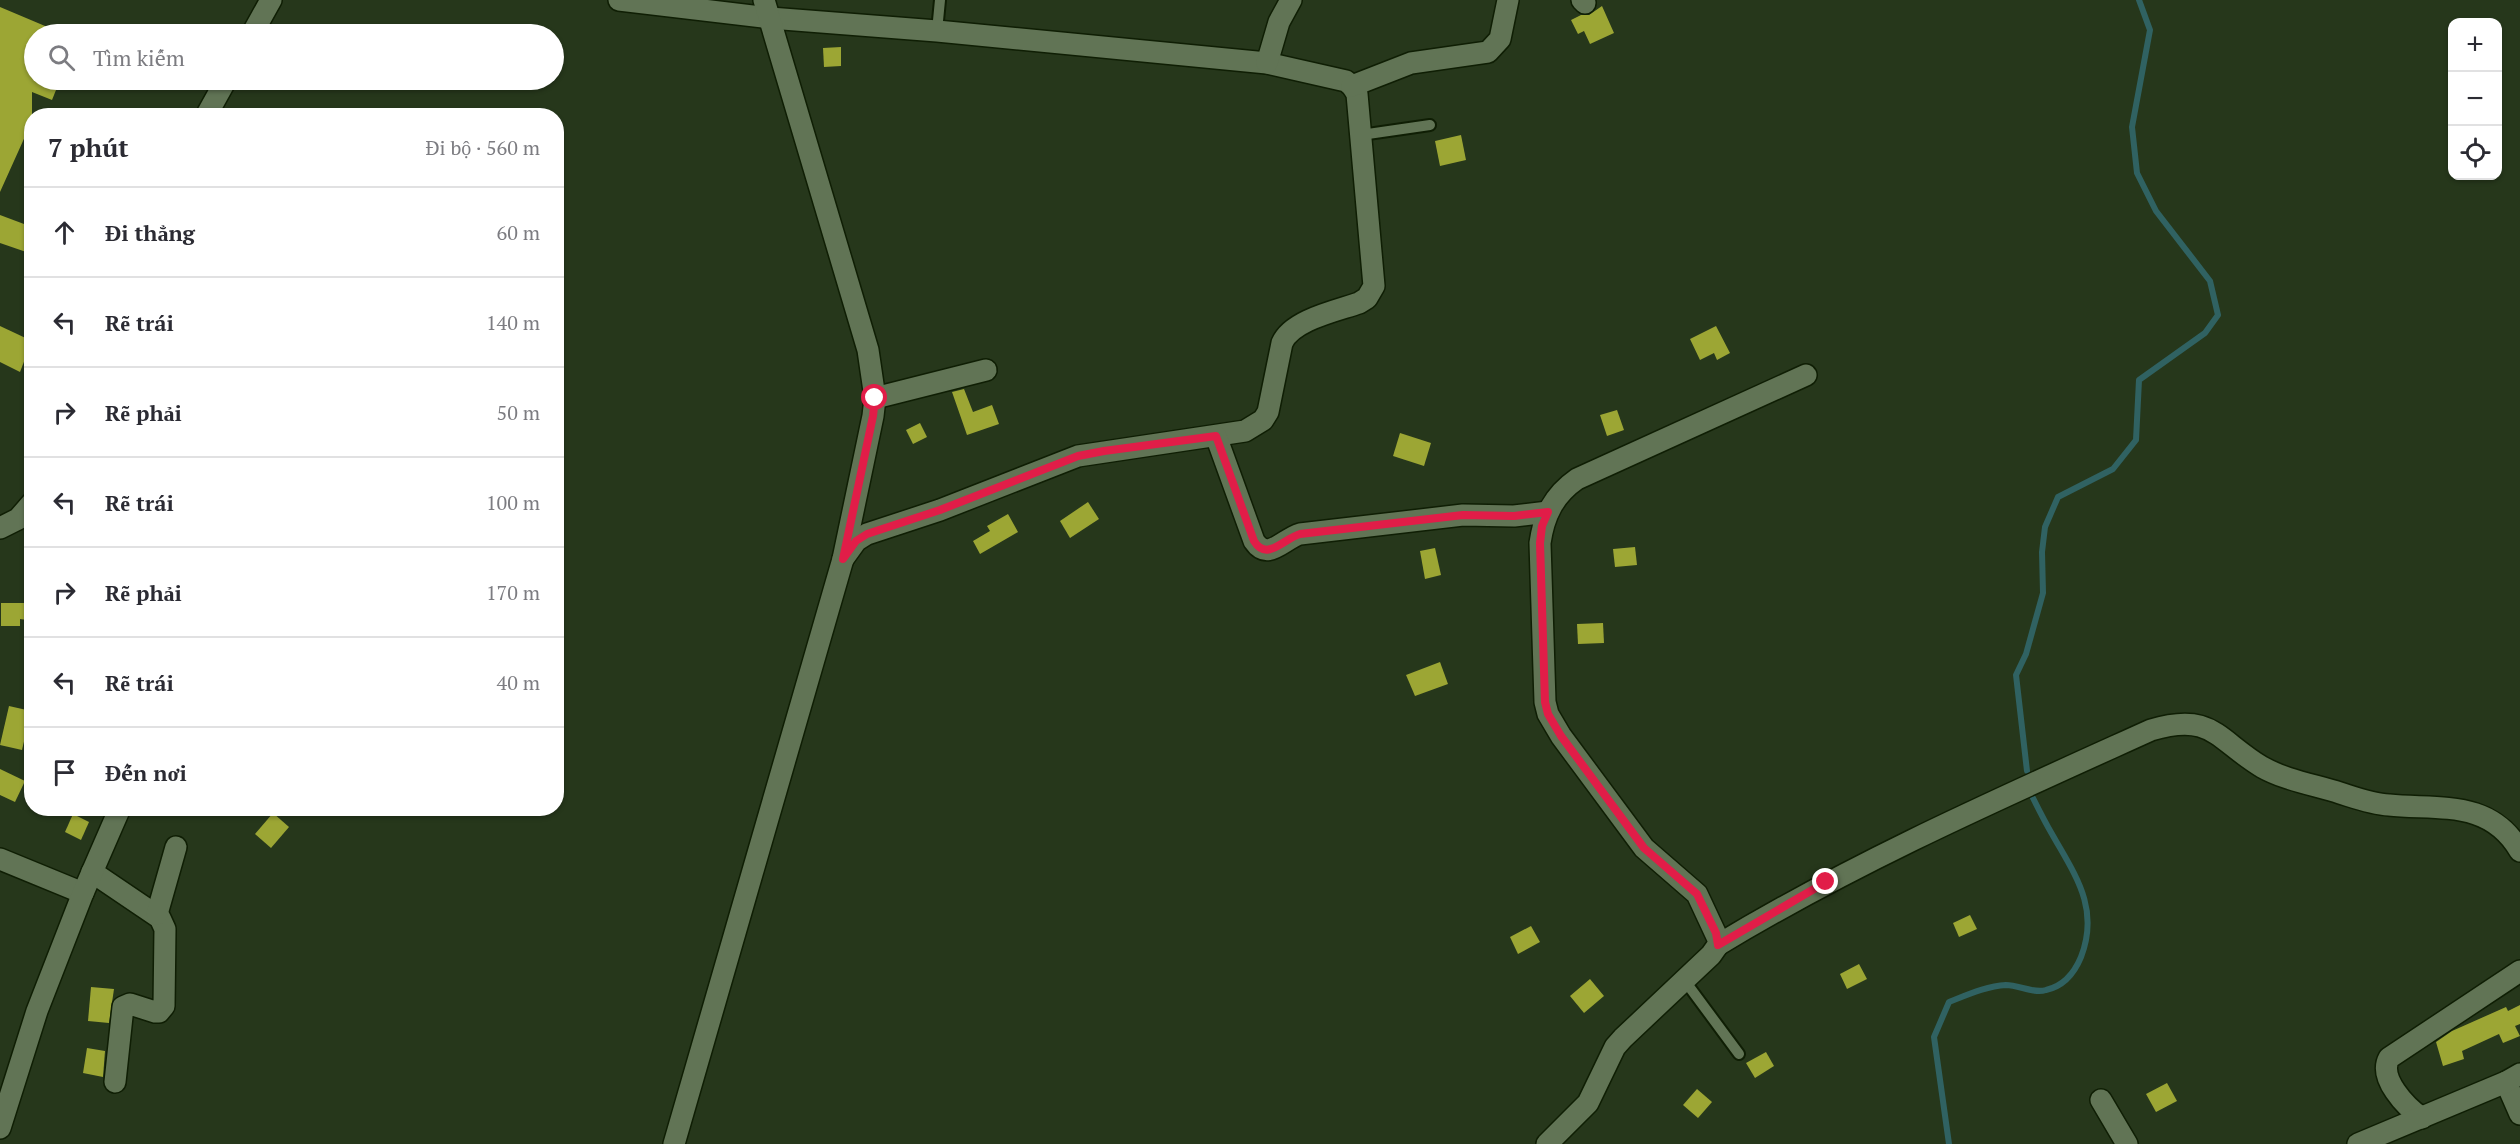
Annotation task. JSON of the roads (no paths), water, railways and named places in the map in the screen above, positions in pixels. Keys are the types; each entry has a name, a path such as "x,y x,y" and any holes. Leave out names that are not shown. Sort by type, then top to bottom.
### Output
{"street":[{"path":"258,24 271,0"},
{"path":"619,0 767,9 937,31 1267,63 1346,81 1357,94 1374,286 1372,292 1359,303 1300,324 1285,335 1268,412 1263,420 1245,431 1078,456 940,510 867,534 856,541 843,559"},
{"path":"1267,63 1279,22 1291,0"},
{"path":"1352,86 1411,63 1488,52 1500,39 1508,0"},
{"path":"674,1144 843,559 875,398 868,350 767,9"},
{"path":"210,108 220,90"},
{"path":"875,398 986,370"},
{"path":"1718,945 1716,933 1697,894 1644,848 1561,736 1548,714 1545,702 1540,543 1542,526 1548,512 1565,488 1577,479 1806,375"},
{"path":"1216,436 1254,541 1258,548 1266,551 1275,549 1291,537 1300,534 1463,515 1514,516 1548,512"},
{"path":"0,528 18,519 24,512"},
{"path":"1547,1144 1588,1102 1615,1047 1712,956 1718,945 1826,882 1908,840 2151,730 2171,724 2185,723 2200,726 2214,732 2271,771 2373,803 2465,809 2486,817 2503,829 2520,850"},
{"path":"0,1128 37,1011 83,893 116,816"},
{"path":"157,914 176,847"},
{"path":"0,859 83,893"},
{"path":"92,872 157,914 165,929 164,1006 159,1012 130,1004 123,1007 115,1082"},
{"path":"2422,1118 2409,1110 2397,1095 2386,1070 2389,1058 2520,971"},
{"path":"2358,1144 2513,1078 2520,1114"},
{"path":"2101,1100 2127,1144"}],"lane":[{"path":"937,31 940,0"},
{"path":"1361,135 1430,125"},
{"path":"1685,981 1739,1054"}],"waterway":[{"path":"2027,771 2016,675 2026,654 2043,593 2042,552 2045,527 2058,497 2113,469 2136,440 2139,380 2205,333 2218,315 2210,281 2156,211 2137,173 2132,127 2150,30 2139,0"},
{"path":"1949,1144 1934,1037 1949,1002 1992,987 2011,985 2041,991 2058,986 2075,969 2086,939 2088,923 2082,892 2033,798"}]}
